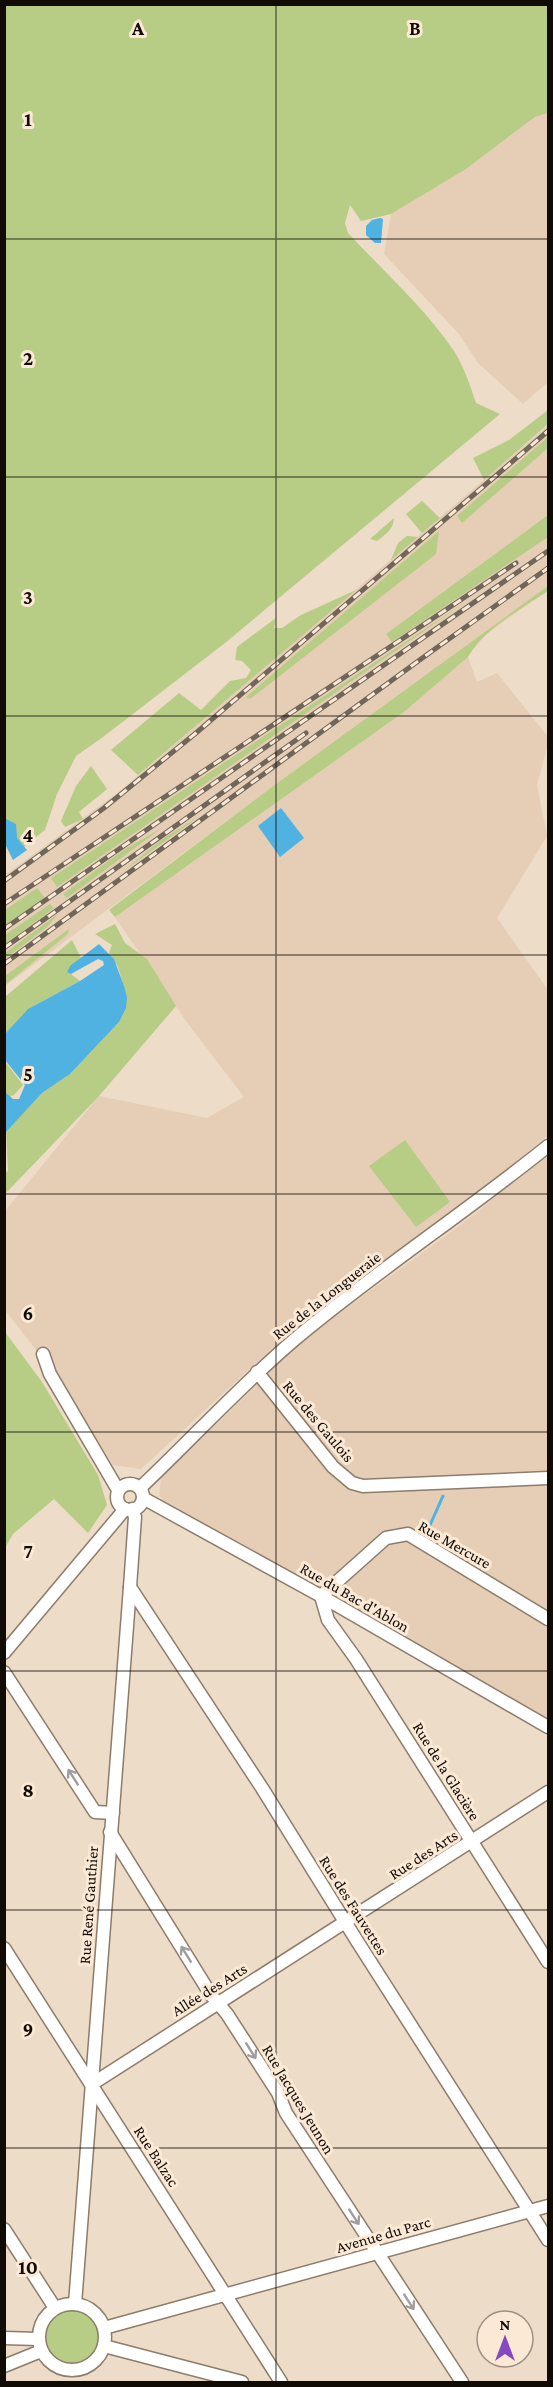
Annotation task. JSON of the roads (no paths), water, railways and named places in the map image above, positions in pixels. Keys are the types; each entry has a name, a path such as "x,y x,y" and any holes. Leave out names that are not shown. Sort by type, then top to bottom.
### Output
{"street":[{"name":"Rue de la Longueraie","path":"141,1493 257,1372 339,1302 549,1146"},
{"path":"43,1354 50,1374 118,1491 118,1503 129,1509"},
{"name":"Rue des Gaulois","path":"257,1372 333,1467 352,1483 363,1486 549,1478"},
{"path":"4,1653 129,1509 140,1505 141,1493 128,1484 118,1491"},
{"name":"Rue du Bac d'Ablon","path":"141,1493 549,1727"},
{"name":"Rue René Gauthier","path":"75,2304 135,1517 129,1509"},
{"name":"Rue Mercure","path":"321,1596 386,1538 408,1534 549,1619"},
{"name":"Rue des Fauvettes","path":"130,1587 262,1788 549,2240"},
{"name":"Rue de la Glacière","path":"321,1596 328,1620 549,1962"},
{"path":"337,1632 346,1611"},
{"path":"4,1672 95,1812 112,1813"},
{"name":"Rue des Arts","path":"346,1923 549,1792"},
{"name":"Rue Jacques Jeunon","path":"110,1832 211,1995 219,2002 278,2093 286,2113 462,2382"},
{"name":"Allée des Arts","path":"92,2084 346,1923"},
{"name":"Rue Balzac","path":"4,1948 281,2382"},
{"name":"Avenue du Parc","path":"104,2328 549,2206"},
{"path":"4,2229 55,2308"},
{"path":"75,2304 93,2311 104,2328 104,2346 100,2355 86,2367 65,2376 48,2360 40,2345 42,2321 55,2308 75,2304"},
{"path":"4,2338 40,2345"},
{"path":"4,2366 40,2345"},
{"path":"104,2346 224,2380 242,2382"}],"water":[{"path":"383,219 381,243 375,243 366,235 366,226 372,220"},
{"path":"281,808 304,838 280,857 258,826"},
{"path":"4,818 16,824 17,838 27,850 13,860 5,844"},
{"path":"99,944 114,959 127,997 126,1008 119,1022 70,1074 42,1093 5,1133 5,1092 13,1099 19,1099 25,1085 5,1060 5,1034 28,1009 80,981 104,965 103,961 98,959 71,974 67,972 70,966"}],"waterway":[{"path":"426,1534 443,1496"}],"railway":[{"path":"4,881 104,808 196,733 548,431"},
{"path":"4,929 548,551"},
{"path":"4,904 516,563"},
{"path":"4,964 548,568"},
{"path":"4,948 306,733"}]}
